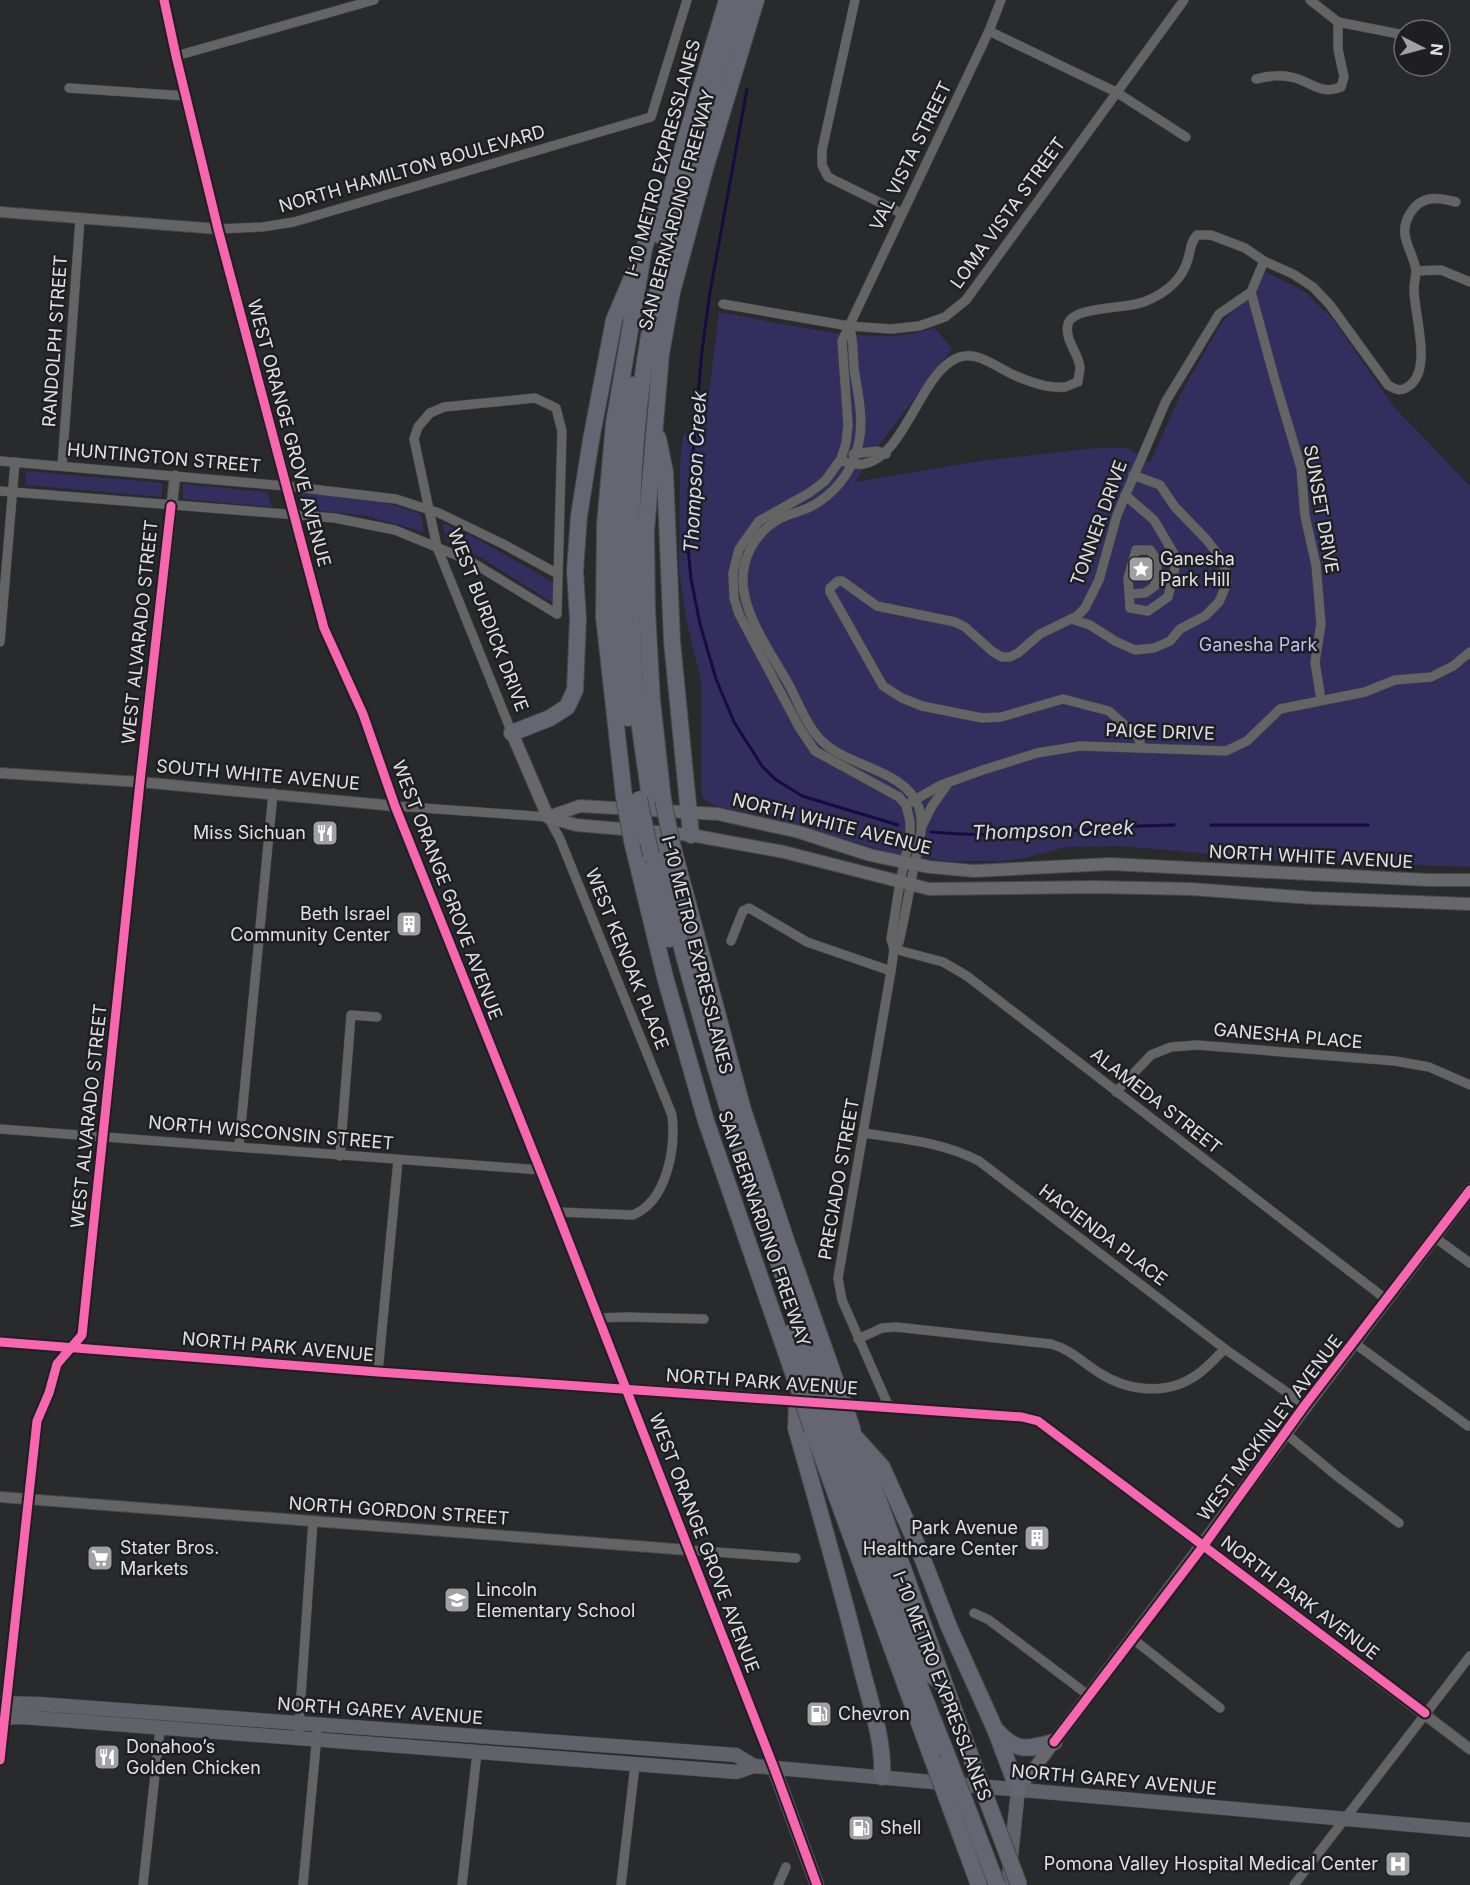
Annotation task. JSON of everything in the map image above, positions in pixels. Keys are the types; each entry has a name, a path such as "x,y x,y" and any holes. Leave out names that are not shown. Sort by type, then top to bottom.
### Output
{"highway":[{"name":"SAN BERNARDINO FREEWAY","path":"718,0 644,249 614,423 605,525 604,616 644,799 787,1243 812,1382"},
{"name":"I-10 METRO EXPRESSLANES","path":"727,0 664,212 641,318 627,416 620,513 621,640 625,694 644,799 660,847 658,897 715,1105 749,1215 830,1431 928,1672 945,1685 1019,1885"},
{"name":"I-10 METRO EXPRESSLANES","path":"644,799 632,617 632,516 640,400 651,323 666,252 740,0"},
{"name":"SAN BERNARDINO FREEWAY","path":"756,0 705,169 672,292 661,354 646,531 647,611 652,700 644,799 632,842 665,977 706,1121 830,1431 941,1759 979,1885"},
{"path":"512,733 550,718 559,712 567,706 575,690 578,619 575,571 579,516 614,320 644,249"},
{"path":"654,416 665,472 672,641 691,835"},
{"path":"812,1382 830,1431 854,1636 880,1739 882,1777"},
{"path":"830,1431 882,1467 918,1547 949,1627 995,1729 1018,1790"},
{"path":"995,1729 1008,1744 1014,1747 1036,1747 1054,1742"},
{"name":"I-10 METRO EXPRESSLANES","path":"941,1759 997,1885"}],"main road":[{"name":"WEST BURDICK DRIVE","path":"512,733 548,817"},
{"name":"NORTH WHITE AVENUE","path":"548,817 580,806 718,814 799,832 870,855 909,863 974,871 1110,864 1383,878 1470,880"},
{"name":"SOUTH WHITE AVENUE","path":"548,817 576,825 691,835 784,852 905,883"},
{"path":"905,883 929,890 1095,887 1191,889 1312,898 1470,904"},
{"name":"WEST MCKINLEY AVENUE","path":"1018,1790 1305,1406 1470,1190"},
{"name":"NORTH GAREY AVENUE","path":"3,1702 736,1755 754,1766"},
{"name":"NORTH GAREY AVENUE","path":"2,1717 737,1772 754,1766 1470,1830"},
{"path":"774,1768 817,1885"},
{"path":"1008,1885 1018,1790"}],"street":[{"name":"WEST ORANGE GROVE AVENUE","path":"164,0 218,229 324,628 363,714 394,806 557,1212 774,1768"},
{"path":"176,56 374,0"},
{"name":"NORTH HAMILTON BOULEVARD","path":"0,212 218,229 262,227 294,222 651,117 687,0"},
{"path":"855,0 822,150 822,165 828,177 901,213"},
{"name":"VAL VISTA STREET","path":"906,805 899,797 881,786 815,751 799,728 740,614 734,598 734,565 739,549 759,521 825,482 842,457 848,425 842,341 989,31 1001,0"},
{"name":"LOMA VISTA STREET","path":"723,304 849,326 891,329 919,326 945,317 964,301 1184,0"},
{"path":"1310,0 1338,22 1392,33"},
{"path":"1256,79 1272,75 1283,76 1296,78 1321,89 1332,91 1341,87 1344,77 1338,49 1338,22"},
{"path":"989,31 1116,93 1186,137"},
{"path":"69,88 186,96"},
{"path":"842,457 854,459 877,451 886,454 938,374 949,362 964,355 980,357 1014,376 1034,383 1066,387 1077,381 1080,368 1067,334 1068,324 1073,317 1083,312 1126,307 1158,296 1174,284 1184,271 1191,242 1197,235 1211,234 1245,248 1264,261 1313,286 1330,305 1388,385 1396,390 1404,390 1414,382 1420,371 1421,355 1414,287 1416,271 1405,234 1405,224 1419,204 1428,199 1442,198 1456,202"},
{"name":"RANDOLPH STREET","path":"62,466 80,219"},
{"path":"1251,292 1264,261"},
{"path":"1416,271 1441,270 1470,282"},
{"name":"TONNER DRIVE","path":"1142,748 1138,736 1109,711 1063,699 1001,717 982,718 922,706 902,698 883,686 835,603 830,588 838,581 842,581 877,606 955,622 965,627 1002,657 1010,657 1018,653 1040,634 1077,616 1085,608 1099,580 1117,515 1166,401 1219,314 1251,292"},
{"name":"SUNSET DRIVE","path":"1251,292 1302,468 1305,516 1316,565 1321,624 1315,662 1321,700"},
{"path":"849,326 854,340 854,370 861,421 860,440 854,459 842,481 832,490 809,507 781,518 754,541 747,557 743,580 746,602 753,620 818,736 834,751 849,760 890,776 915,800 919,809 920,828"},
{"name":"WEST BURDICK DRIVE","path":"437,547 470,561 557,614 562,431 556,408 535,398 444,408 430,413 418,427 414,439 437,547 512,733"},
{"name":"HUNTINGTON STREET","path":"0,461 286,486 396,499 428,508 503,544 558,574"},
{"path":"0,642 15,462"},
{"path":"1071,620 1090,625 1135,651 1154,648 1170,641 1180,629 1205,616 1219,602 1227,583 1224,562 1160,485 1133,475"},
{"name":"WEST ALVARADO STREET","path":"0,1760 3,1702 30,1499 37,1421 49,1393 57,1364 82,1335 140,782 175,476"},
{"path":"825,482 832,490"},
{"path":"0,491 335,518 395,530 437,547"},
{"path":"1125,495 1154,520 1177,559 1168,597 1148,611 1130,608 1131,594 1128,579 1136,550 1150,550 1156,558 1158,567 1155,586 1145,593 1131,594"},
{"name":"PAIGE DRIVE","path":"906,805 950,781 1037,753 1080,746 1226,751 1247,741 1280,709 1365,692 1395,680 1431,677 1453,666 1470,651"},
{"name":"SOUTH WHITE AVENUE","path":"0,773 140,782 394,806 548,817"},
{"path":"909,863 920,828 950,781"},
{"path":"238,1146 273,794"},
{"path":"906,805 910,821 909,863"},
{"name":"WEST KENOAK PLACE","path":"548,817 560,839 672,1115 674,1131 667,1170 652,1203 645,1211 633,1215 557,1212"},
{"name":"PRECIADO STREET","path":"889,1407 842,1300 838,1278 891,971 894,949 891,939 909,863"},
{"path":"731,941 743,911 749,908 807,942 891,971"},
{"name":"ALAMEDA STREET","path":"894,949 943,962 967,976 1387,1300"},
{"path":"340,1156 351,1015 377,1017"},
{"name":"GANESHA PLACE","path":"1116,1092 1151,1055 1171,1047 1197,1045 1395,1061 1430,1067 1470,1085"},
{"name":"NORTH WISCONSIN STREET","path":"0,1129 540,1170"},
{"name":"HACIENDA PLACE","path":"863,1133 939,1144 961,1151 980,1161 1225,1349 1305,1406"},
{"path":"378,1372 398,1160"},
{"path":"1434,1238 1470,1263"},
{"path":"598,1318 704,1319"},
{"path":"858,1339 882,1328 896,1327 1051,1344 1063,1347 1100,1373 1119,1383 1149,1389 1165,1389 1190,1379 1200,1373 1225,1349"},
{"name":"NORTH PARK AVENUE","path":"0,1342 378,1372 1022,1417 1038,1421 1470,1749"},
{"path":"1354,1343 1468,1426"},
{"path":"1285,1433 1399,1523"},
{"name":"NORTH GORDON STREET","path":"0,1497 796,1558"},
{"path":"297,1739 313,1521"},
{"path":"974,1613 989,1620 1088,1695"},
{"path":"1133,1639 1220,1708"},
{"path":"1294,1885 1470,1656"},
{"path":"303,1885 318,1724"},
{"path":"143,1885 160,1729"},
{"path":"462,1885 477,1753"},
{"path":"621,1885 635,1765"},
{"path":"778,1885 786,1867"}],"green space":[{"name":"Ganesha Park","path":"1266,272 1304,291 1333,319 1394,407 1470,486 1470,867 1281,860 1118,846 1066,847 1022,859 947,861 892,853 784,821 713,805 703,798 701,790 701,680 687,623 679,571 680,463 683,435 705,425 719,312 858,335 903,335 935,328 952,349 879,445 855,482 972,462 1097,448 1128,448 1150,463 1180,395 1220,325"},
{"path":"26,471 162,483 162,497 26,485"},
{"path":"183,484 267,492 272,507 183,499"},
{"path":"300,493 391,504 421,514 424,532 367,516 304,509"},
{"path":"443,523 474,537 553,582 553,603 480,557 446,541"}],"waterway":[{"name":"Thompson Creek","path":"747,89 710,292 702,351 690,487 688,547 691,579 700,624 716,679 734,722 762,766 775,779 802,796 898,825"},
{"name":"Thompson Creek","path":"931,832 1022,834 1174,825"},
{"name":"Thompson Creek","path":"1211,825 1368,825"}],"cycle path":[{"path":"164,0 218,229 324,628 363,714 395,806 557,1212 774,1768 817,1885"},
{"path":"0,1760 37,1421 49,1393 57,1364 82,1335 171,506"},
{"path":"1054,1742 1204,1545 1305,1405 1470,1190"},
{"path":"0,1342 378,1372 1022,1417 1038,1421 1425,1713"}],"place":[{"name":"Ganesha Park Hill","path":"1141,569"},
{"name":"Miss Sichuan","path":"325,833"},
{"name":"Beth Israel Community Center","path":"409,924"},
{"name":"Park Avenue Healthcare Center","path":"1037,1538"},
{"name":"Stater Bros. Markets","path":"100,1558"},
{"name":"Lincoln Elementary School","path":"457,1600"},
{"name":"Chevron","path":"819,1714"},
{"name":"Donahoo’s Golden Chicken","path":"107,1757"},
{"name":"Shell","path":"861,1828"},
{"name":"Pomona Valley Hospital Medical Center","path":"1398,1864"}]}
